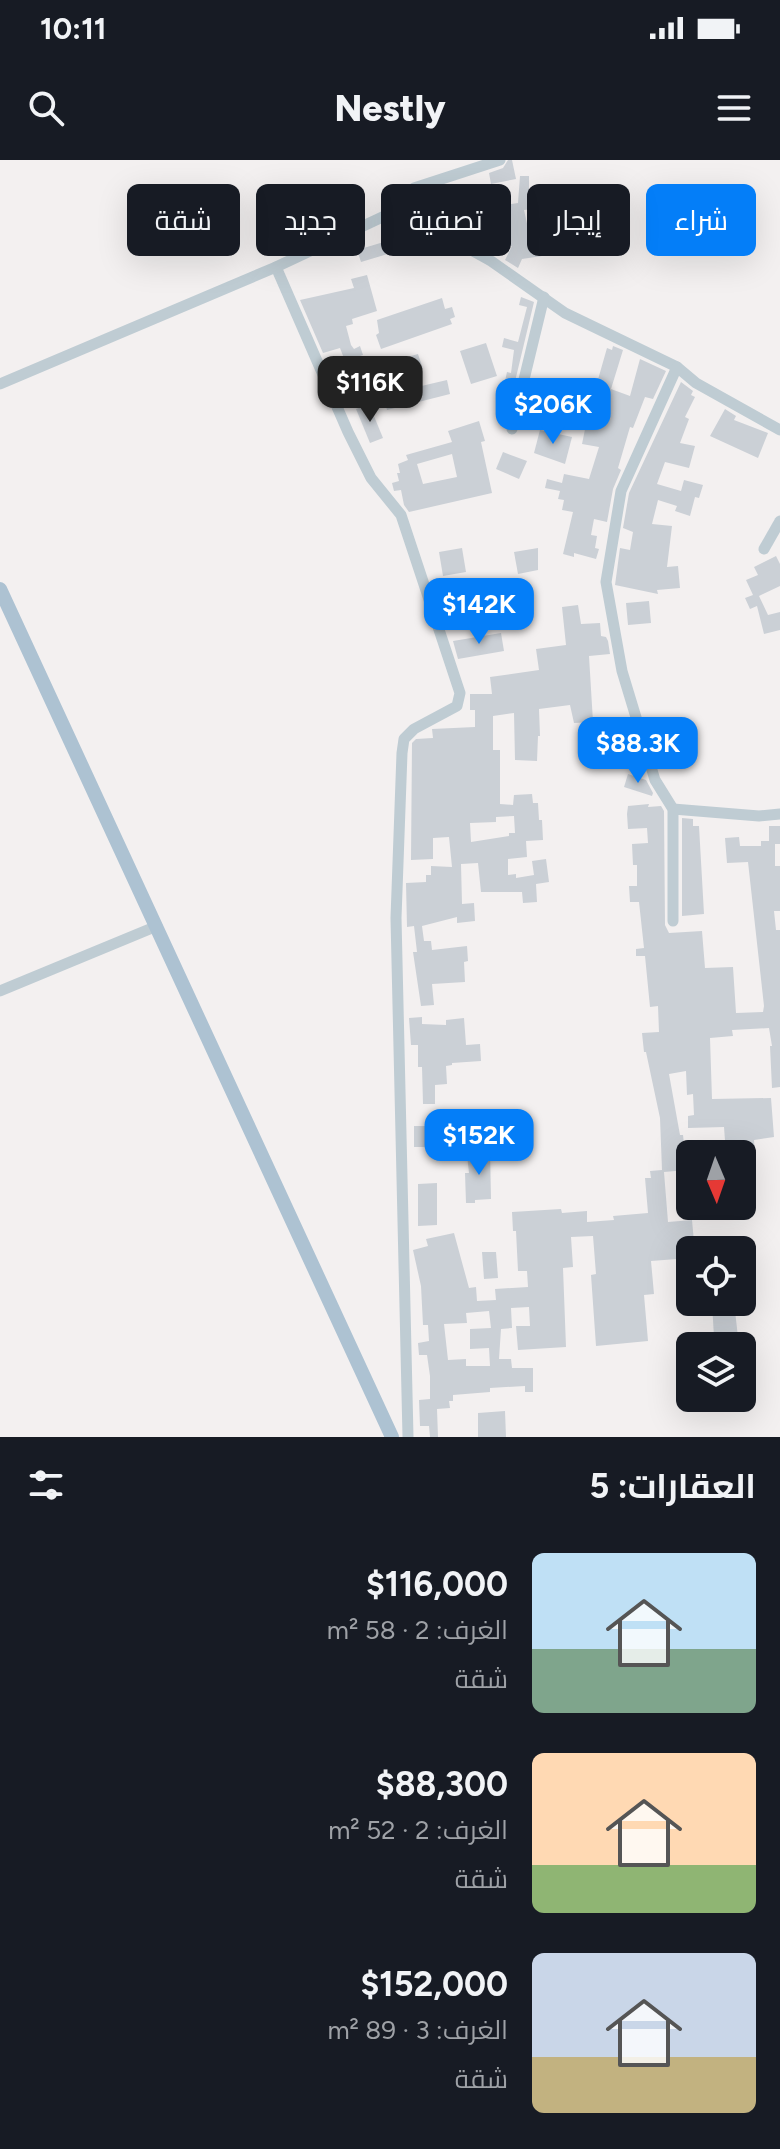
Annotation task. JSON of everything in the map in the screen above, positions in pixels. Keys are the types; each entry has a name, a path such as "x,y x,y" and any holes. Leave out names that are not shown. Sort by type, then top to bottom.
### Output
{"main road":[{"path":"0,589 392,1437"}],"street":[{"path":"426,184 500,160"},
{"path":"0,384 276,267 381,218"},
{"path":"481,256 565,313 677,367 696,383 780,430"},
{"path":"276,267 371,478 401,515 460,693 457,706 414,729 404,739 402,753 396,918 408,1437"},
{"path":"512,429 544,297"},
{"path":"673,921 673,809 655,780 626,685 606,582 621,491 677,367"},
{"path":"764,549 780,521"},
{"path":"673,809 759,816 780,814"},
{"path":"0,991 157,926"}],"building":[{"path":"508,160 512,160 516,179 491,184 489,173 503,168"},
{"path":"520,176 529,176 527,210 524,210 527,256 542,256 522,259 518,268 505,260 511,256 511,204 518,203"},
{"path":"381,243 381,256 361,262 359,256 365,256 365,248"},
{"path":"367,275 377,311 352,319 353,324 346,326 351,345 354,349 360,346 363,355 345,361 340,348 323,353 300,300 354,288 351,279"},
{"path":"521,297 534,302 506,419 497,417 507,372 511,373 514,350 502,347 504,338 518,342 527,307 519,305"},
{"path":"442,298 445,309 452,307 455,317 450,319 452,324 381,349 376,335 379,333 377,320"},
{"path":"486,343 497,376 471,384 460,351"},
{"path":"613,346 623,350 611,389 630,396 640,359 666,371 653,399 645,397 633,428 630,427 607,522 594,519 591,535 597,536 595,548 599,549 596,559 574,553 574,557 563,554 573,512 562,510 564,500 558,499 560,491 545,488 547,479 562,483 564,474 589,479 599,447 582,444 593,390 607,348 612,350"},
{"path":"418,354 423,369 386,379 382,364"},
{"path":"447,380 450,394 387,410 383,395"},
{"path":"681,382 693,391 691,395 695,397 685,417 689,419 680,443 695,446 689,468 665,462 657,484 681,491 684,480 703,485 699,498 695,497 690,516 675,511 677,506 658,500 652,524 672,526 667,567 678,566 680,588 657,590 658,594 615,585 620,548 630,550 633,532 623,528 629,493"},
{"path":"369,404 383,438 370,443 356,409"},
{"path":"725,409 736,416 734,420 768,433 758,458 710,436"},
{"path":"479,421 492,493 409,512 401,490 394,491 392,483 399,481 398,464 408,460 406,455 452,442 448,431","holes":["452,454 457,477 423,484 417,464"]},
{"path":"540,430 572,437 565,464 534,453"},
{"path":"503,452 527,461 519,479 496,469"},
{"path":"462,548 466,572 443,576 439,552"},
{"path":"538,548 538,570 518,574 514,552"},
{"path":"776,556 780,564 780,586 759,596 768,615 780,612 780,630 764,634 757,606 750,609 745,598 753,595 746,580 758,575 754,567"},
{"path":"649,601 651,623 628,625 626,603"},
{"path":"578,605 581,624 600,623 601,636 608,641 610,654 589,656 593,722 574,723 570,705 539,709 537,761 515,760 514,713 493,716 493,750 500,750 500,804 513,805 514,795 532,794 533,803 538,803 539,820 542,820 543,840 526,841 527,857 508,859 508,875 516,874 516,878 534,875 532,861 546,859 549,882 536,884 537,902 523,903 522,892 481,892 478,863 461,864 462,904 474,903 475,921 457,923 457,917 422,926 424,941 431,941 432,950 467,946 465,982 432,984 434,1005 421,1006 413,952 417,952 414,926 407,927 406,883 426,882 426,875 431,875 431,866 452,867 449,837 433,838 433,859 411,860 412,743 416,739 433,738 432,729 475,727 475,710 470,710 470,694 492,694 490,677 539,670 536,649 566,645 562,607","holes":["514,816 515,833 471,842 470,823 496,822 496,817"]},
{"path":"501,633 504,651 458,659 453,641"},
{"path":"625,719 626,742 620,742 620,748 606,749 604,721"},
{"path":"628,774 646,780 652,796 624,787"},
{"path":"649,804 648,807 661,806 664,811 665,925 669,933 702,931 705,968 733,967 736,1013 763,1012 764,1006 748,862 727,863 725,838 739,837 740,846 761,846 761,841 769,841 769,826 780,826 780,844 775,844 775,866 780,866 780,911 774,911 776,930 780,930 780,1087 772,1088 769,1028 732,1030 733,1036 710,1038 712,1099 771,1098 774,1137 725,1140 724,1127 688,1128 688,1116 694,1115 693,1094 687,1095 686,1071 669,1074 680,1135 683,1135 684,1140 676,1140 676,1171 664,1172 668,1222 692,1220 693,1236 676,1236 676,1259 651,1261 654,1294 644,1295 648,1341 596,1346 591,1275 596,1274 593,1236 571,1237 573,1267 563,1268 566,1347 518,1350 516,1326 530,1326 529,1307 511,1308 512,1328 501,1329 499,1359 511,1359 512,1368 533,1368 533,1392 525,1392 525,1386 453,1395 453,1401 449,1401 450,1408 437,1409 438,1437 430,1437 429,1426 420,1426 419,1400 430,1399 430,1376 427,1355 419,1355 418,1343 429,1341 428,1325 423,1325 421,1286 413,1250 428,1246 426,1239 454,1233 469,1288 476,1287 477,1301 496,1300 495,1289 528,1287 527,1271 518,1271 512,1212 587,1211 587,1222 648,1213 645,1178 651,1178 650,1171 662,1170 660,1118 642,1033 659,1032 658,1006 650,1007 645,956 636,956 636,949 644,948 639,902 630,902 629,886 637,886 637,865 633,865 632,844 648,843 647,828 628,829 628,806","holes":["489,1311 491,1328 470,1329 470,1349 489,1348 490,1366 466,1366 466,1359 448,1360 444,1324 467,1323 466,1313"]},
{"path":"682,818 693,819 693,826 699,826 704,914 682,916"},
{"path":"422,1017 422,1024 446,1025 446,1020 464,1018 466,1045 480,1044 481,1061 446,1066 447,1084 435,1085 435,1104 423,1104 418,1045 411,1045 409,1018"},
{"path":"414,1126 434,1126 434,1147 414,1147"},
{"path":"490,1149 491,1199 466,1203 467,1155"},
{"path":"437,1183 437,1225 418,1226 418,1184"},
{"path":"482,1252 496,1252 498,1278 484,1279"},
{"path":"713,1316 736,1316 737,1332 714,1332"},
{"path":"505,1411 506,1437 478,1437 478,1413"}]}
